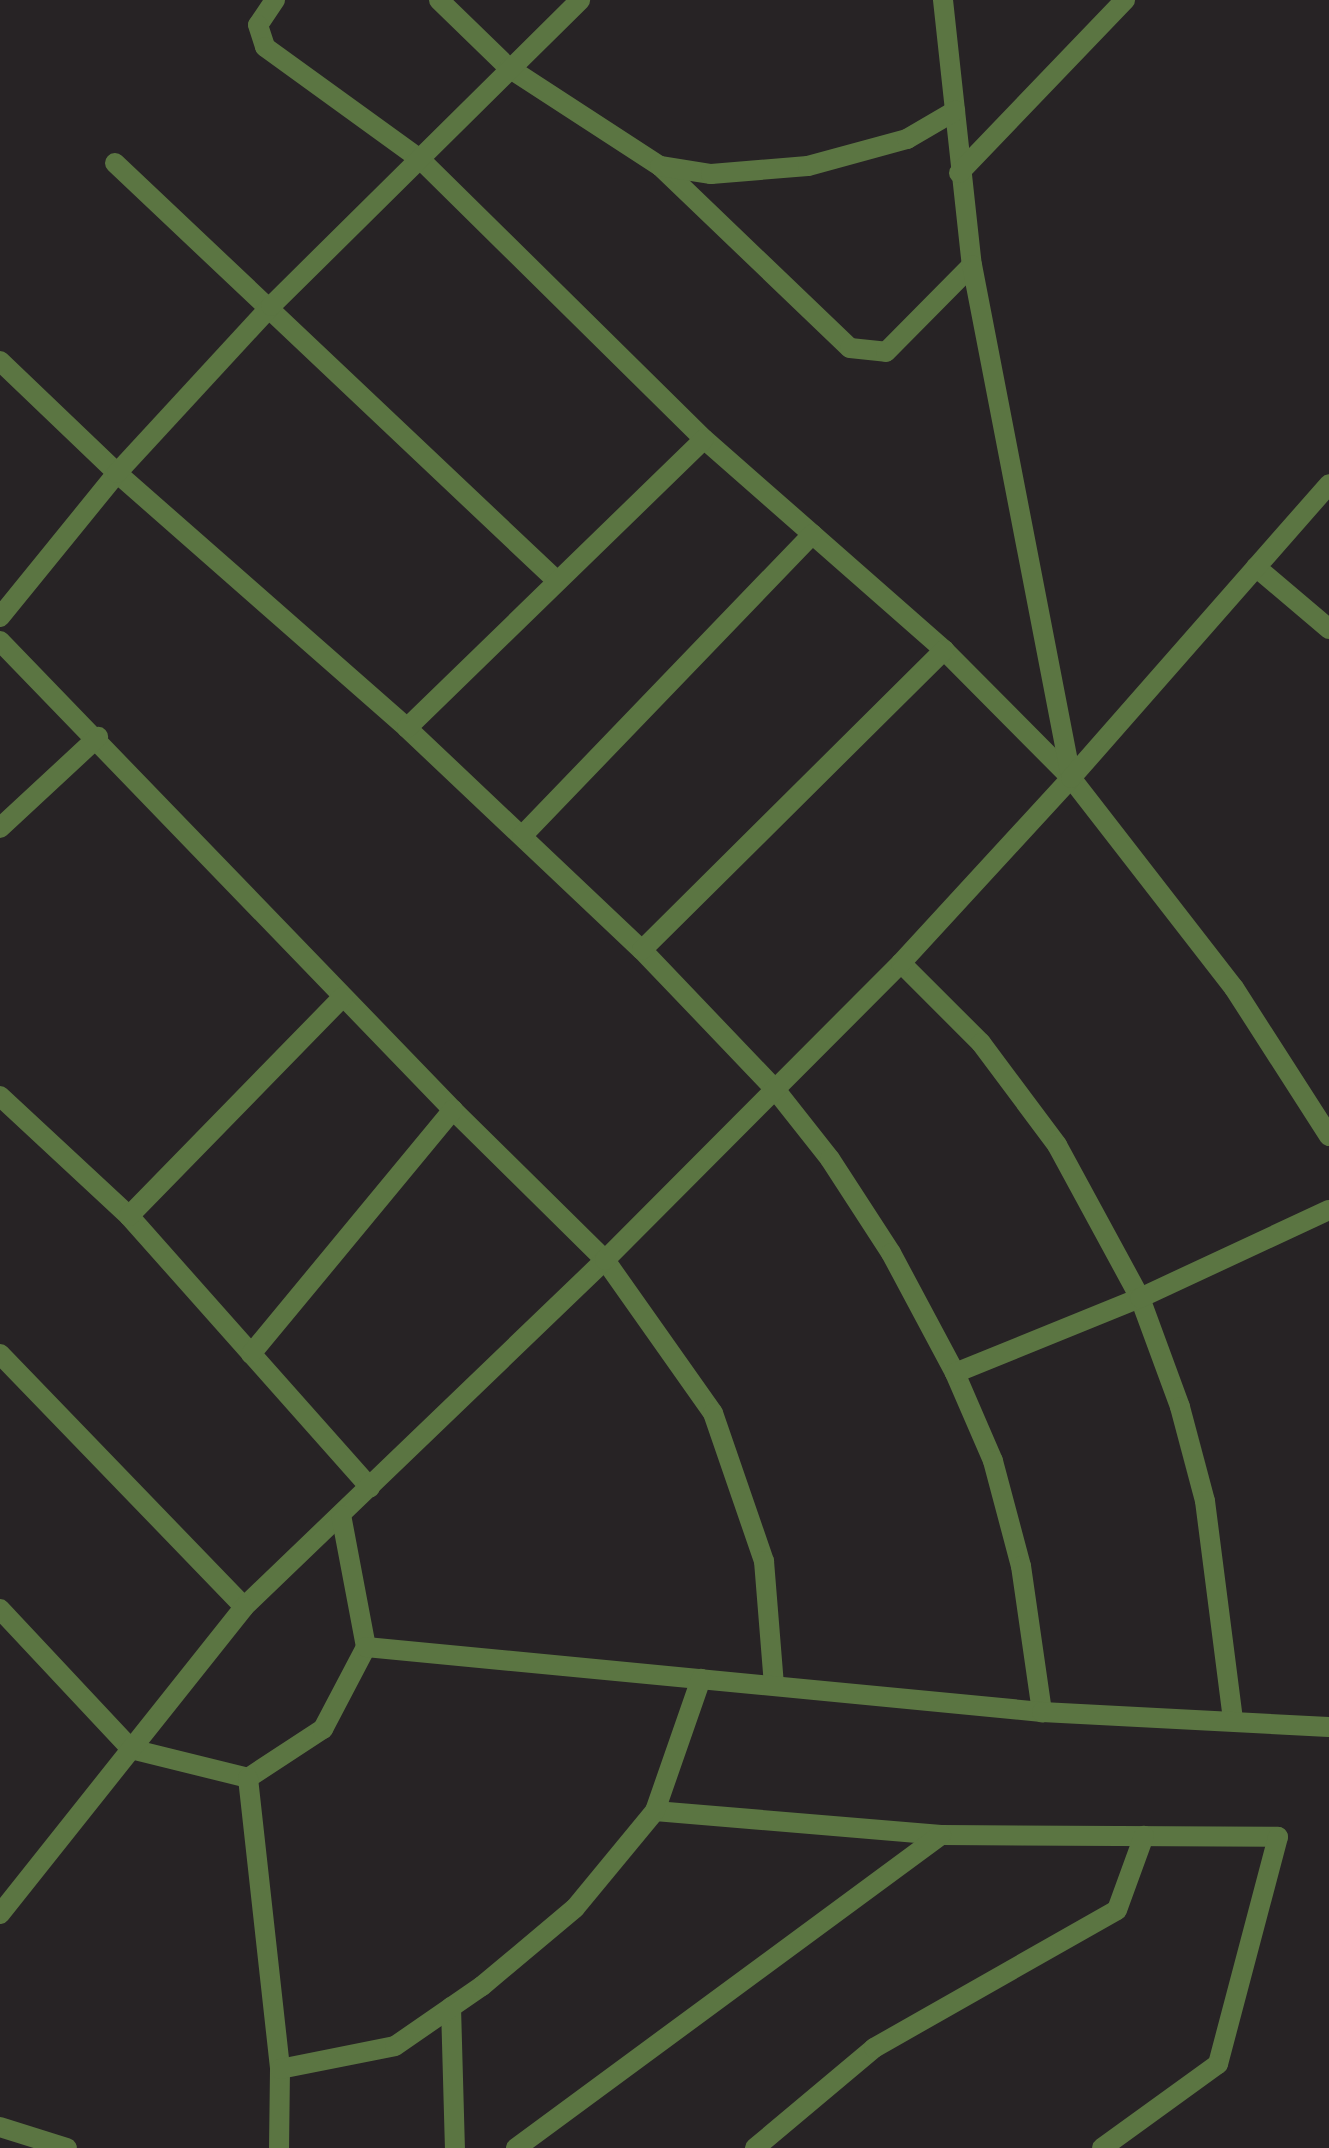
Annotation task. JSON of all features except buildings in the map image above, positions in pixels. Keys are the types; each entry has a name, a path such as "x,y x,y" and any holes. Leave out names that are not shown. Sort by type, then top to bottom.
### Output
{"street":[{"path":"276,0 258,26 265,46 421,160 704,439 944,650 1072,778 1234,988 1329,1136"},
{"path":"438,0 509,68 660,166 850,348 886,352 972,265"},
{"path":"0,617 116,473 271,306 580,0"},
{"path":"943,0 972,265 1072,778"},
{"path":"960,173 1125,0"},
{"path":"660,166 711,174 808,166 908,139 955,111"},
{"path":"114,162 271,306 556,580"},
{"path":"0,361 116,473 406,728 642,950 774,1088 830,1159 881,1238 956,1373 993,1461 1021,1566 1042,1712"},
{"path":"406,728 704,439"},
{"path":"0,1914 244,1606 605,1260 901,963 1072,778 1329,484"},
{"path":"522,836 813,534"},
{"path":"1256,567 1329,629"},
{"path":"0,642 98,738 343,998 605,1260 714,1413 764,1561 774,1686"},
{"path":"642,950 944,650"},
{"path":"0,828 98,738"},
{"path":"901,963 980,1042 1058,1145 1140,1298 1180,1407 1205,1501 1233,1721"},
{"path":"129,1216 343,998"},
{"path":"0,1096 129,1216 370,1487"},
{"path":"251,1354 453,1110"},
{"path":"956,1373 1140,1298 1329,1210"},
{"path":"0,1354 244,1606"},
{"path":"0,1609 131,1749 248,1778 324,1730 366,1646 342,1515"},
{"path":"0,1643 18,1628"},
{"path":"366,1646 1042,1712 1329,1727"},
{"path":"280,2069 395,2046 451,2007 575,1908 655,1811 701,1679"},
{"path":"248,1778 280,2069 279,2148"},
{"path":"655,1811 941,1835 1278,1837 1218,2064 1102,2148"},
{"path":"516,2148 941,1835"},
{"path":"755,2148 874,2048 1117,1910 1144,1836"},
{"path":"451,2007 456,2148"},
{"path":"0,2127 67,2148"}]}
